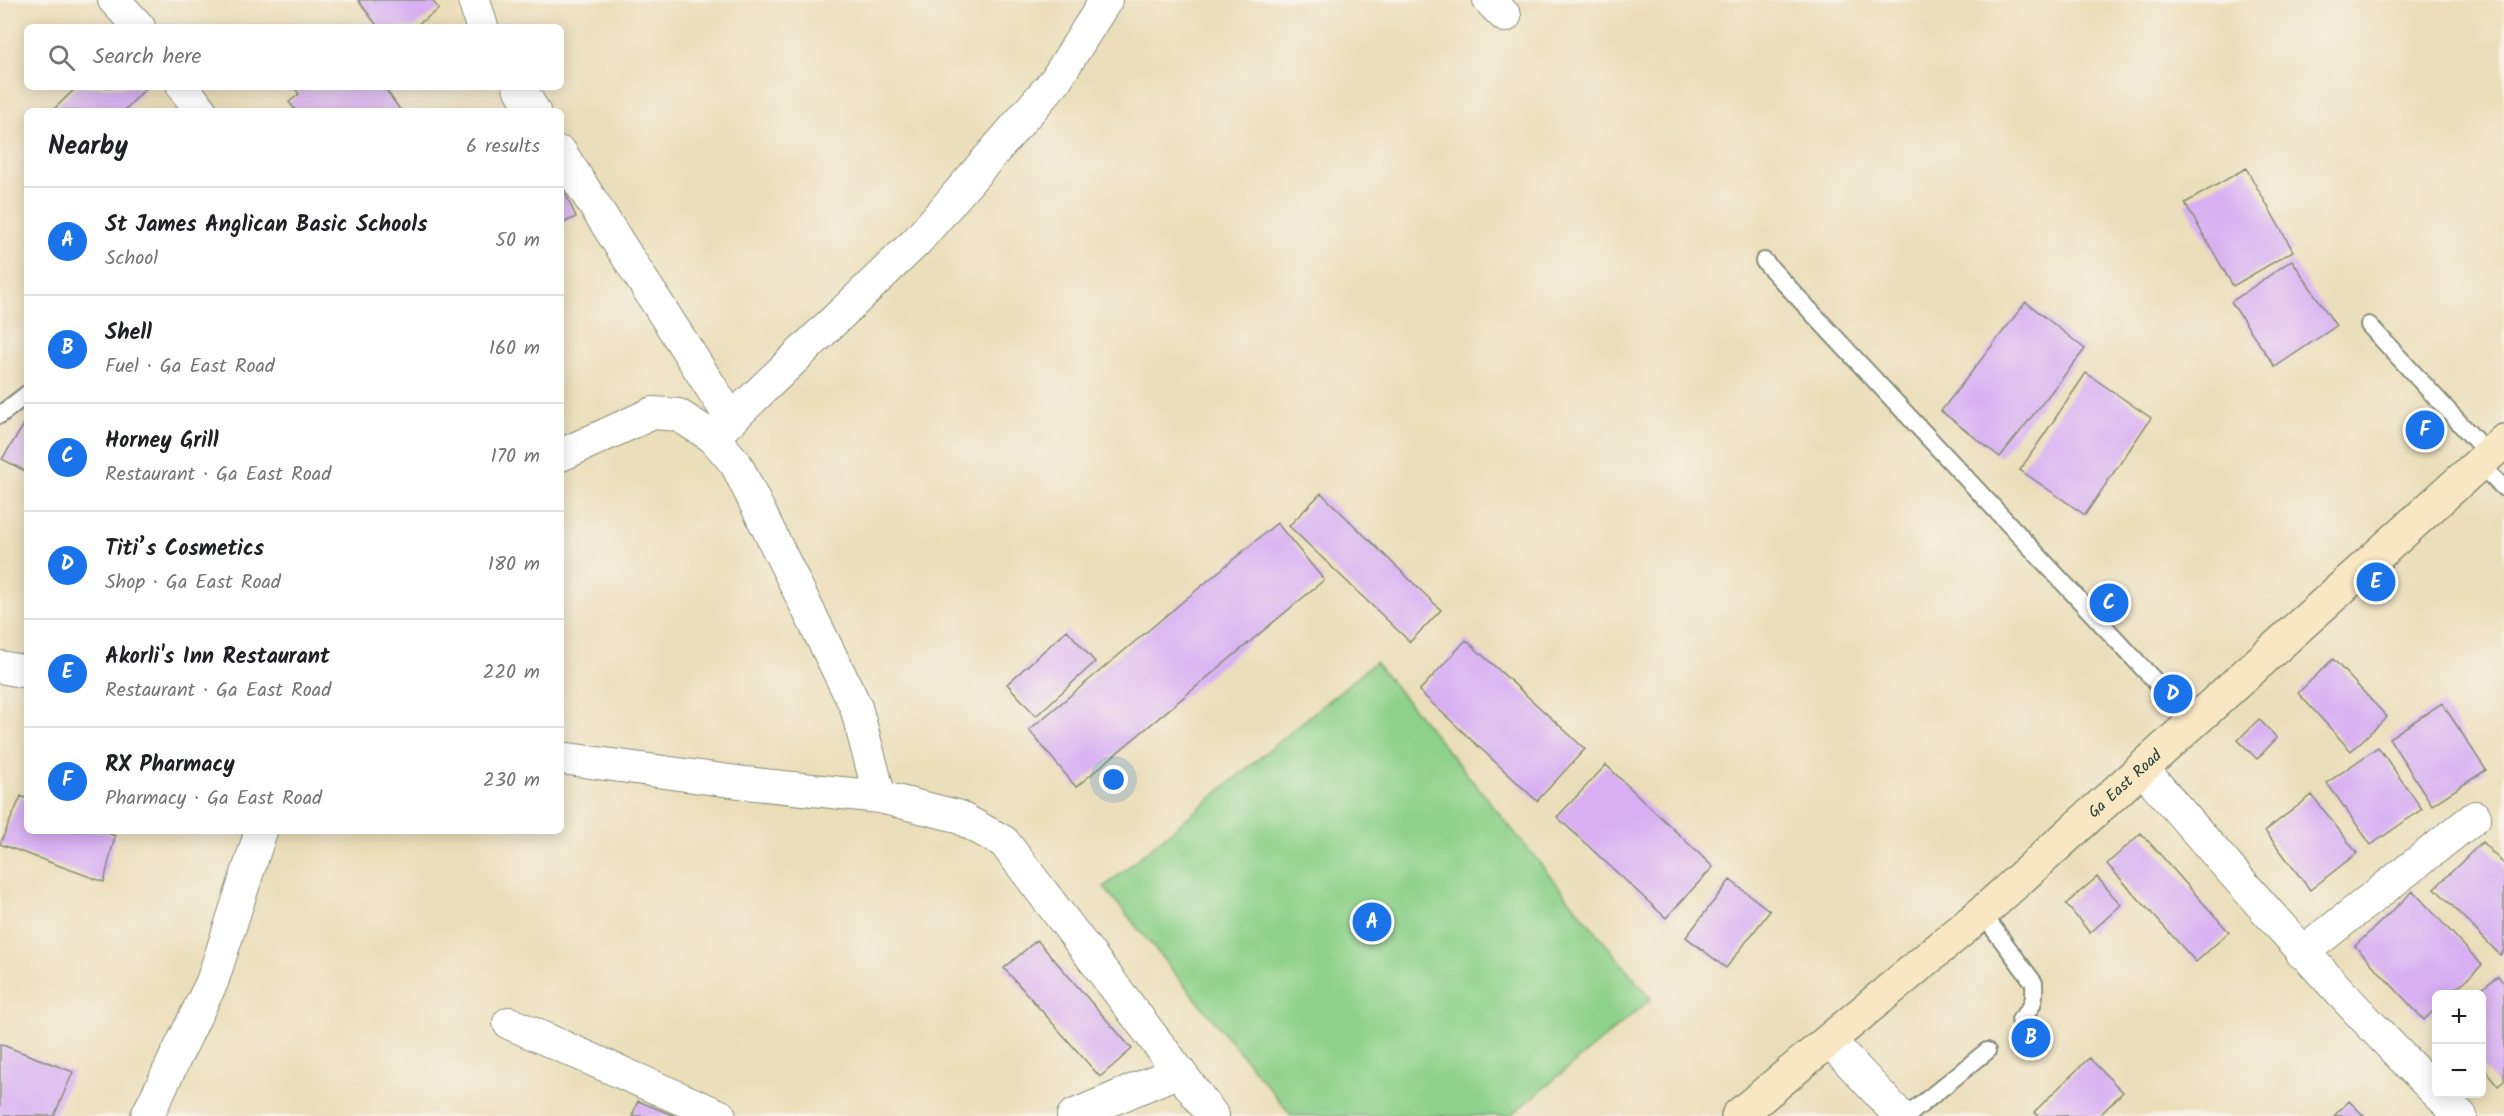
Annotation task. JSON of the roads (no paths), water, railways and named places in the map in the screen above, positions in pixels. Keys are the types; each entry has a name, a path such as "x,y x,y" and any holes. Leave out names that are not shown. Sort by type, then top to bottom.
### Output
{"street":[{"path":"114,0 136,24"},
{"path":"474,0 481,24"},
{"path":"722,428 917,241 1055,81 1106,0"},
{"path":"185,90 199,108"},
{"path":"521,90 532,108"},
{"path":"564,158 722,428 736,464 856,706 880,797"},
{"path":"564,454 653,413 678,415 722,428"},
{"name":"Ga East Road","path":"1738,1116 1982,913 2491,453"},
{"path":"0,667 24,671"},
{"path":"564,758 745,783 880,797 957,816 1004,842 1213,1116"},
{"path":"2142,768 2302,953 2432,1088"},
{"path":"2302,953 2475,817"},
{"path":"147,1116 212,982 260,834"},
{"path":"509,1023 720,1116"},
{"path":"1830,1041 1900,1116"},
{"path":"1073,1116 1179,1071"},
{"path":"2442,1098 2461,1116"}],"lane":[{"path":"1764,261 2193,722"},
{"path":"2369,326 2491,453 2504,488"},
{"path":"0,415 24,396"},
{"path":"1982,913 2034,983 2035,996 2031,1008 2020,1020"},
{"path":"1907,1116 1987,1051"}],"place":[{"name":"RX Pharmacy","path":"2425,430"},
{"name":"Akorli's Inn Restaurant","path":"2376,582"},
{"name":"Horney Grill","path":"2109,603"},
{"name":"Titi’s Cosmetics","path":"2173,694"},
{"name":"St James Anglican Basic Schools","path":"1372,922"},
{"name":"Shell","path":"2031,1038"}]}
